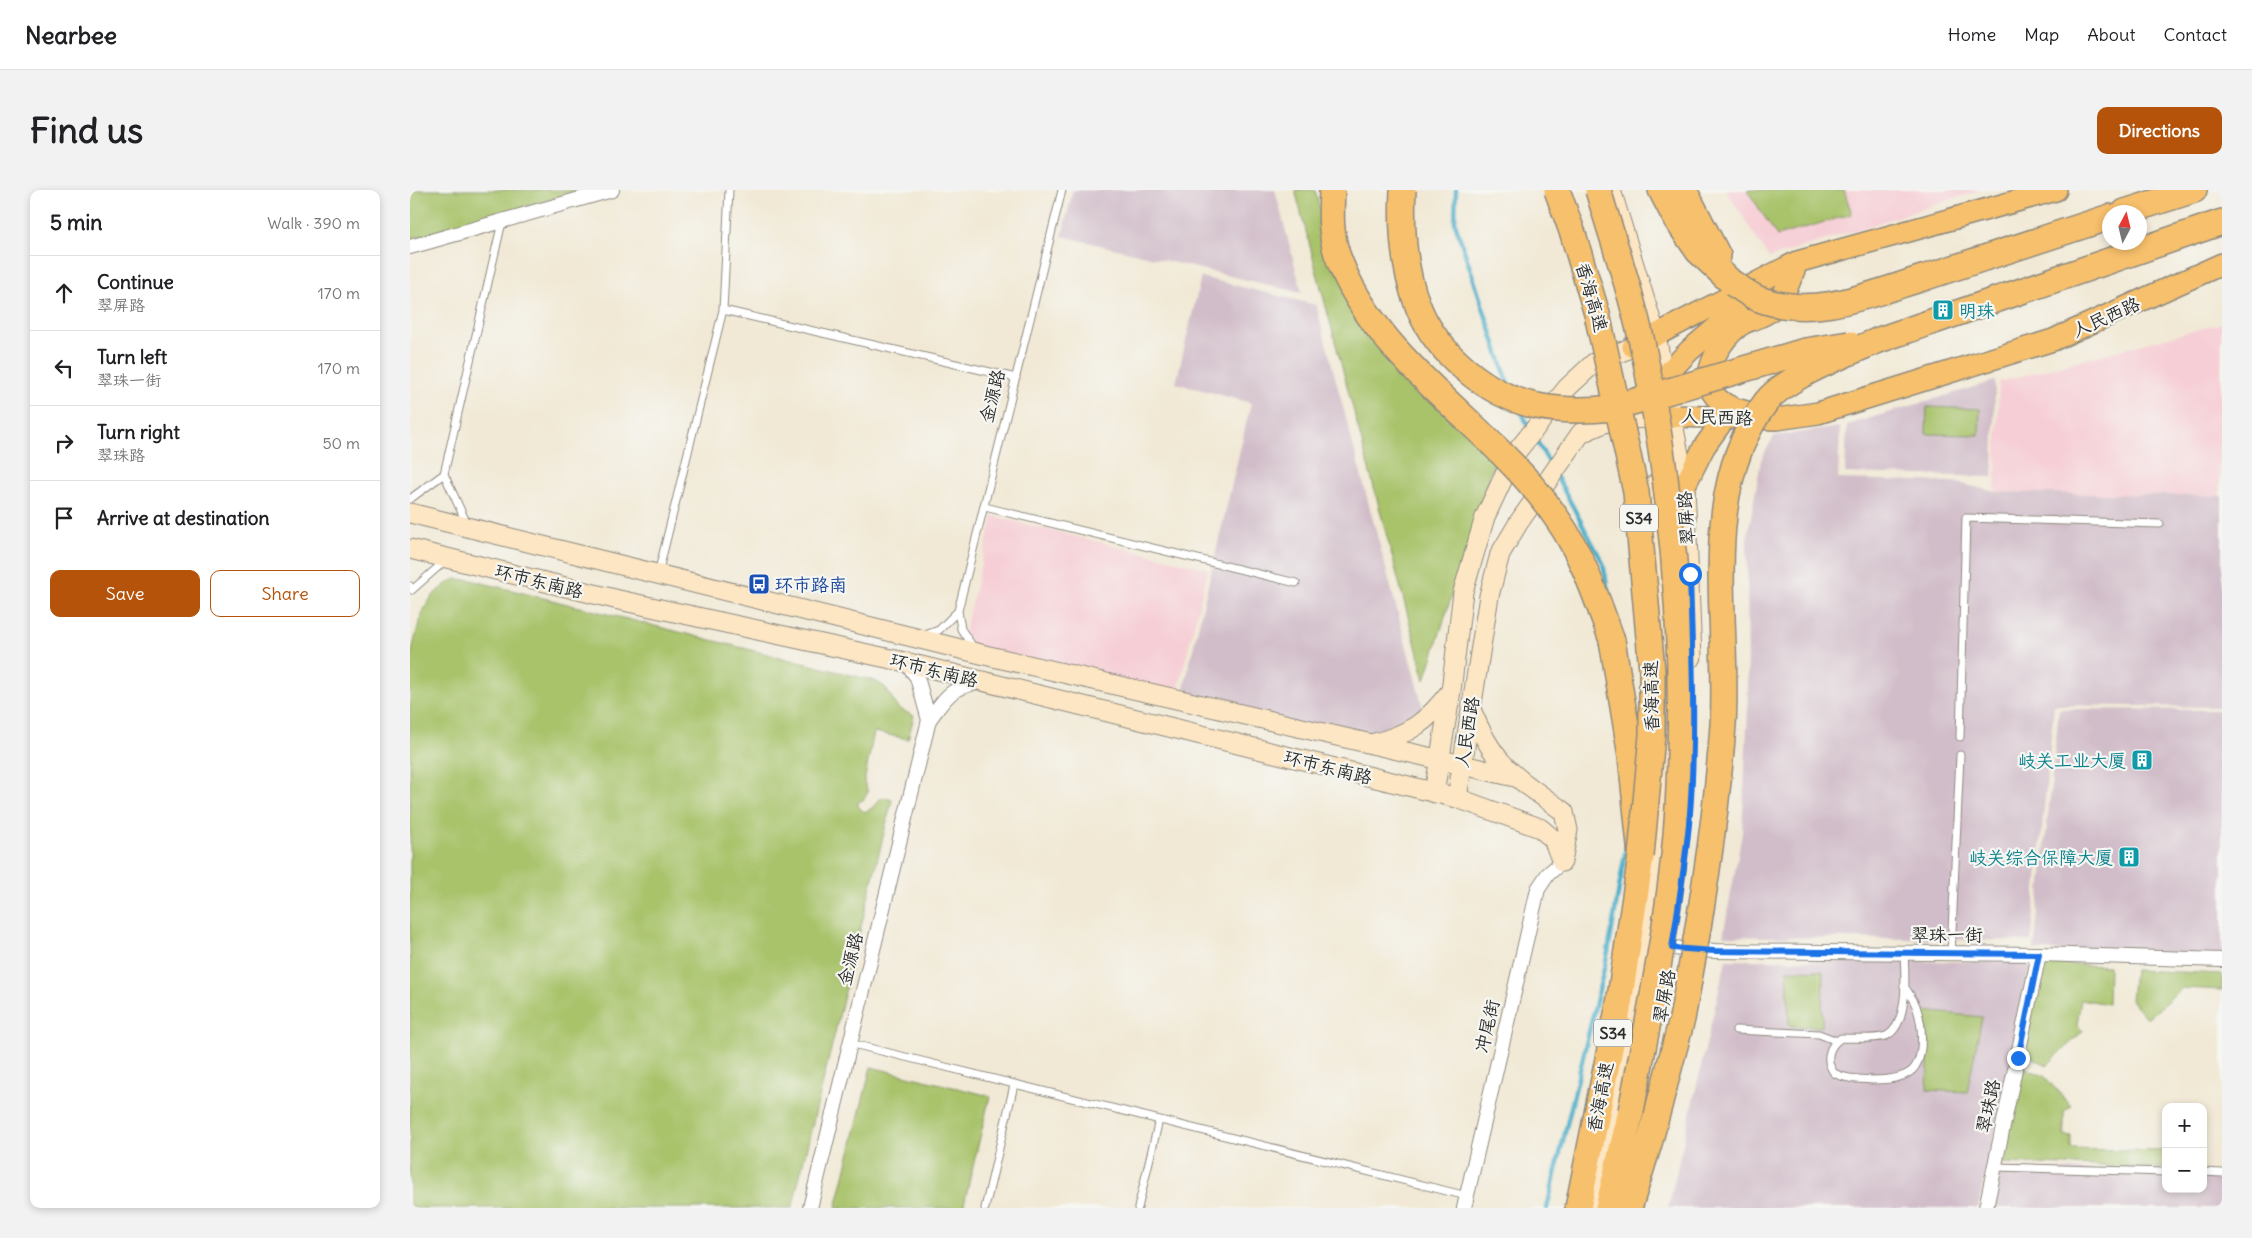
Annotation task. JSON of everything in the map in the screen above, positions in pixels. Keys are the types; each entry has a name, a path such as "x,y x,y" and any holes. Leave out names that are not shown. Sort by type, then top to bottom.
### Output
{"highway":[{"path":"1332,190 1331,217 1337,253 1352,289 1371,318 1391,344 1525,477 1559,520 1587,576 1612,640 1632,756 1641,856"},
{"path":"1403,190 1403,243 1408,276 1418,307 1428,328 1444,348 1469,372 1509,396 1536,406 1587,411 1612,408 1806,351 1879,340"},
{"name":"香海高速","path":"1557,190 1597,314 1636,492 1652,671 1652,735 1641,856 1619,1004 1578,1208"},
{"name":"香海高速","path":"1598,190 1633,305 1646,361 1669,500 1680,716 1679,787 1672,869 1650,1014 1631,1111 1608,1208"},
{"path":"1661,190 1676,219 1698,251 1732,283 1758,299 1788,305 1828,306 2102,220"},
{"path":"1684,190 1732,283"},
{"path":"2147,205 2194,190"},
{"path":"1629,1208 1650,1140 1682,1019 1701,918 1715,824 1723,722 1722,542 1733,469 1739,447 1767,401 1792,382 1879,340 2220,223"}],"main road":[{"path":"1587,190 1612,266 1633,347"},
{"name":"翠屏路","path":"1612,190 1656,336 1685,485 1692,682 1690,812 1682,886 1653,1057 1616,1208"},
{"name":"人民西路","path":"1434,793 1451,691 1463,592 1486,517 1514,455 1567,388 1594,363 1656,336 1766,280 1797,262 2031,193 2056,190"},
{"path":"1777,419 1740,411 1722,402 1714,394 1709,373 1714,355 1726,336 1740,325 1762,318 1774,307 1788,286 1797,262"},
{"name":"人民西路","path":"1457,798 1489,596 1500,554 1519,522 1581,433 1609,421 1643,416 1777,419 1818,412 2053,340 2222,264"},
{"path":"1643,416 1664,377 1690,350 1756,292 1766,280"},
{"name":"翠屏路","path":"1594,1208 1624,1060 1642,951 1655,856 1664,755 1663,604 1655,489 1633,347"},
{"path":"1685,485 1704,447 1724,419"},
{"name":"环市东南路","path":"410,513 989,656 1368,745 1515,777"},
{"name":"环市东南路","path":"410,548 619,600 905,662 978,682 1457,798 1540,828 1553,840 1562,862"},
{"path":"1368,745 1396,738 1419,725 1451,691"},
{"path":"1471,708 1490,748 1515,777 1564,812 1568,830 1562,862"}],"street":[{"path":"410,246 612,190"},
{"path":"905,662 917,678 929,720"},
{"path":"929,720 945,698 958,687 978,682"},
{"name":"金源路","path":"810,1208 848,1043 929,720"},
{"name":"冲尾街","path":"1465,1202 1538,889 1548,874 1562,862"},
{"name":"翠珠一街","path":"1672,948 1714,951 2039,954 2222,960"},
{"name":"翠珠路","path":"1986,1208 2039,954"}],"lane":[{"path":"658,574 723,310 729,190"},
{"name":"金源路","path":"958,611 1062,190"},
{"path":"468,527 444,474 502,222"},
{"path":"723,310 1016,378"},
{"path":"410,499 444,474"},
{"path":"985,506 1296,583"},
{"path":"1960,737 1966,518 2160,524"},
{"path":"411,591 449,558"},
{"path":"910,636 939,630 958,611"},
{"path":"958,611 961,629 965,638 989,656"},
{"path":"1951,953 1960,755"},
{"path":"1736,1030 1819,1034 1837,1041 1889,1034 1901,1012 1905,996 1904,952"},
{"path":"1837,1041 1832,1046 1828,1057 1834,1073 1848,1078 1878,1080 1906,1075 1915,1067 1919,1055 1921,1032 1916,1004 1904,986"},
{"path":"848,1043 1159,1120 1465,1202"},
{"path":"985,1208 1014,1085"},
{"path":"1138,1208 1159,1120"},
{"path":"1995,1168 2162,1172"},
{"path":"2207,1172 2222,1173"}],"shaded area":[{"path":"1073,190 1275,190 1302,293 1062,236"},
{"path":"1726,190 1981,190 1769,258"},
{"path":"1201,277 1316,305 1425,716 1378,744 1182,696 1251,403 1176,383"},
{"path":"2222,323 2219,496 1995,492 1999,382"},
{"path":"1995,381 1993,477 1845,473 1847,425"},
{"path":"1840,427 1838,479 1954,482 1996,492 2222,496 2222,707 2054,705 2031,941 1723,936 1742,833 1748,706 1747,540 1761,460 1774,436"},
{"path":"993,516 1208,569 1177,695 962,642"},
{"path":"2059,709 2222,710 2222,955 2034,950"},
{"path":"1726,960 2032,962 1978,1208 1668,1208"},
{"path":"1995,1168 2162,1172 2162,1193 2207,1193 2207,1173 2222,1174 2222,1208 1987,1208"}],"green space":[{"path":"410,190 584,190 410,239"},
{"path":"1295,190 1315,190 1337,272 1496,456 1425,680"},
{"path":"1747,190 1844,190 1852,214 1777,236"},
{"path":"1927,407 1980,409 1979,435 1926,434"},
{"path":"456,579 471,580 875,681 885,687 898,708 914,716 908,739 874,732 864,782 868,792 863,800 858,802 858,806 864,812 871,809 882,797 892,800 792,1208 410,1208 410,660 419,623 428,602 435,593"},
{"path":"2041,963 2109,966 2108,1004 2081,999 2077,1025 2083,1031 2047,1065 2023,1053"},
{"path":"1787,970 1823,971 1822,1027 1789,1026"},
{"path":"2134,970 2222,974 2222,990 2182,988 2147,1019 2131,1000"},
{"path":"1923,1011 1982,1017 1967,1092 1927,1090 1929,1042"},
{"path":"2021,1066 2044,1076 2071,1106 2064,1112 2064,1135 2071,1136 2071,1149 2162,1151 2162,1168 2000,1163"},
{"path":"871,1067 990,1096 963,1208 836,1208"}],"waterway":[{"path":"1456,190 1455,223 1509,386"},
{"path":"1521,411 1529,427"},
{"path":"1534,436 1551,466"},
{"path":"1557,477 1603,563 1609,597"},
{"path":"1547,1208 1608,952 1628,836"}],"place":[{"name":"明珠","path":"1943,310"},
{"name":"环市路南","path":"759,584"},
{"name":"岐关工业大厦","path":"2142,760"},
{"name":"岐关综合保障大厦","path":"2129,857"}],"route":[{"path":"1690,574 1692,682 1690,812 1682,886 1672,948 1714,951 2039,954 2018,1058"}]}
